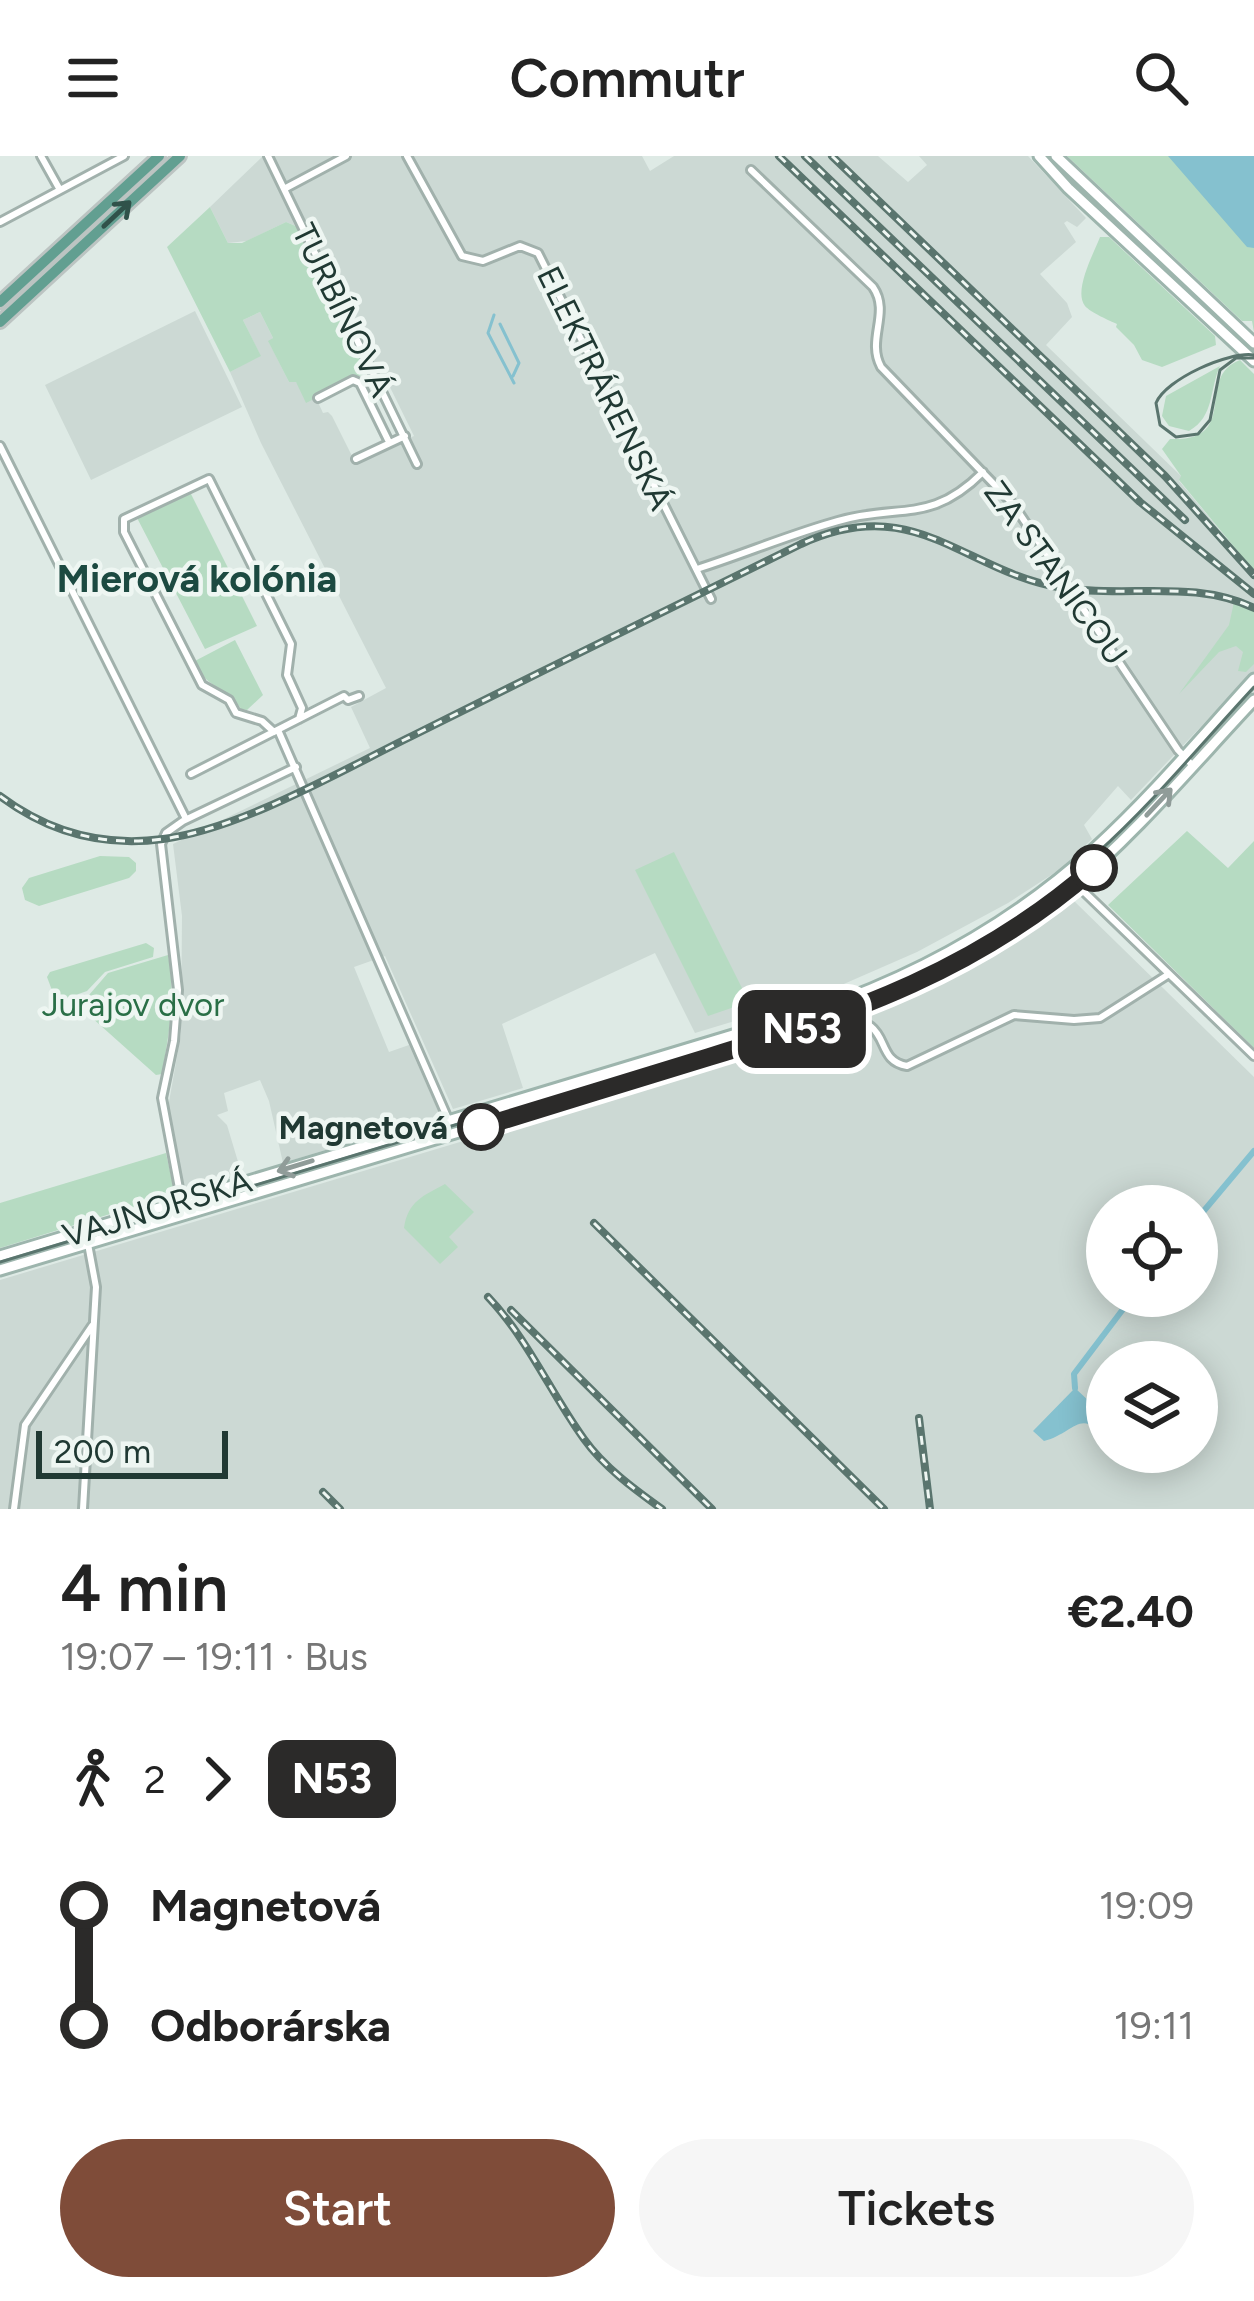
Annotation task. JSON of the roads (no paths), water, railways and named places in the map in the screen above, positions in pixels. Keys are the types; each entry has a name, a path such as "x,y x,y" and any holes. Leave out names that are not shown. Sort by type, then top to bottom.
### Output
{"main road":[{"path":"0,302 159,156"},
{"path":"0,322 180,156"},
{"path":"1039,156 1254,362"},
{"path":"1056,156 1254,343"},
{"name":"VAJNORSKÁ","path":"0,1256 866,992 967,942 1066,872 1108,835 1254,679"},
{"name":"VAJNORSKÁ","path":"0,1270 832,1019 901,992 1031,919 1076,884 1130,834 1254,700"},
{"path":"1066,872 1076,884"}],"street":[{"path":"41,156 60,190"},
{"path":"0,222 124,156"},
{"name":"TURBÍNOVÁ","path":"268,156 417,464"},
{"path":"284,189 346,156"},
{"name":"ELEKTRÁRENSKÁ","path":"407,156 463,256 486,261 519,246 538,253 711,599"},
{"name":"ZA STANICOU","path":"751,170 873,287 881,301 874,348 880,367 1013,505 1193,766"},
{"path":"318,398 353,380 360,383 389,442"},
{"path":"356,459 405,436"},
{"path":"0,446 186,819"},
{"path":"697,569 842,519 929,508 959,494 983,472"},
{"path":"299,719 302,708 287,675 291,644 213,484 206,478 124,519 124,532 202,685 229,700 236,713 276,731 296,767 448,1119"},
{"path":"190,774 344,696 349,700 359,696"},
{"path":"184,1215 162,1099 178,990 160,856 164,836 186,819 296,767"},
{"path":"1076,884 1254,1056"},
{"path":"832,1019 863,1020 898,1065 909,1066 1014,1015 1084,1021 1102,1017 1169,974"},
{"path":"83,1509 96,1287 88,1244"},
{"path":"14,1509 26,1425 94,1323"}],"water":[{"path":"1168,156 1254,156 1254,248 1247,247"},
{"path":"1075,1388 1086,1398 1086,1424 1044,1441 1033,1431"}],"waterway":[{"path":"494,315 488,333 514,383"},
{"path":"500,324 519,363 513,376"},
{"path":"1218,1194 1254,1151"},
{"path":"1075,1388 1074,1374 1117,1317"}],"tram line":[{"path":"1254,355 1243,355 1215,362 1172,385 1156,403 1160,425 1176,437 1198,434 1210,420 1220,370 1236,358 1254,358"},
{"path":"0,1262 820,1015 894,984 966,948 1065,880 1137,814 1254,687"}],"railway":[{"path":"779,156 1140,502 1254,594"},
{"path":"805,156 1185,520"},
{"path":"832,156 1165,476 1254,575"},
{"path":"0,796 57,828 119,841 163,839 226,823 325,780 801,544 841,530 876,526 908,530 1028,579 1063,588 1208,594 1254,608"},
{"path":"594,1223 884,1509"},
{"path":"488,1297 515,1330 592,1449 662,1509"},
{"path":"511,1310 712,1509"},
{"path":"919,1418 930,1509"},
{"path":"323,1492 340,1509"}],"place":[{"name":"Magnetová","path":"481,1127"}],"district":[{"name":"Mierová kolónia","path":"197,578"}],"park label":[{"name":"Jurajov dvor","path":"133,1004"}]}
